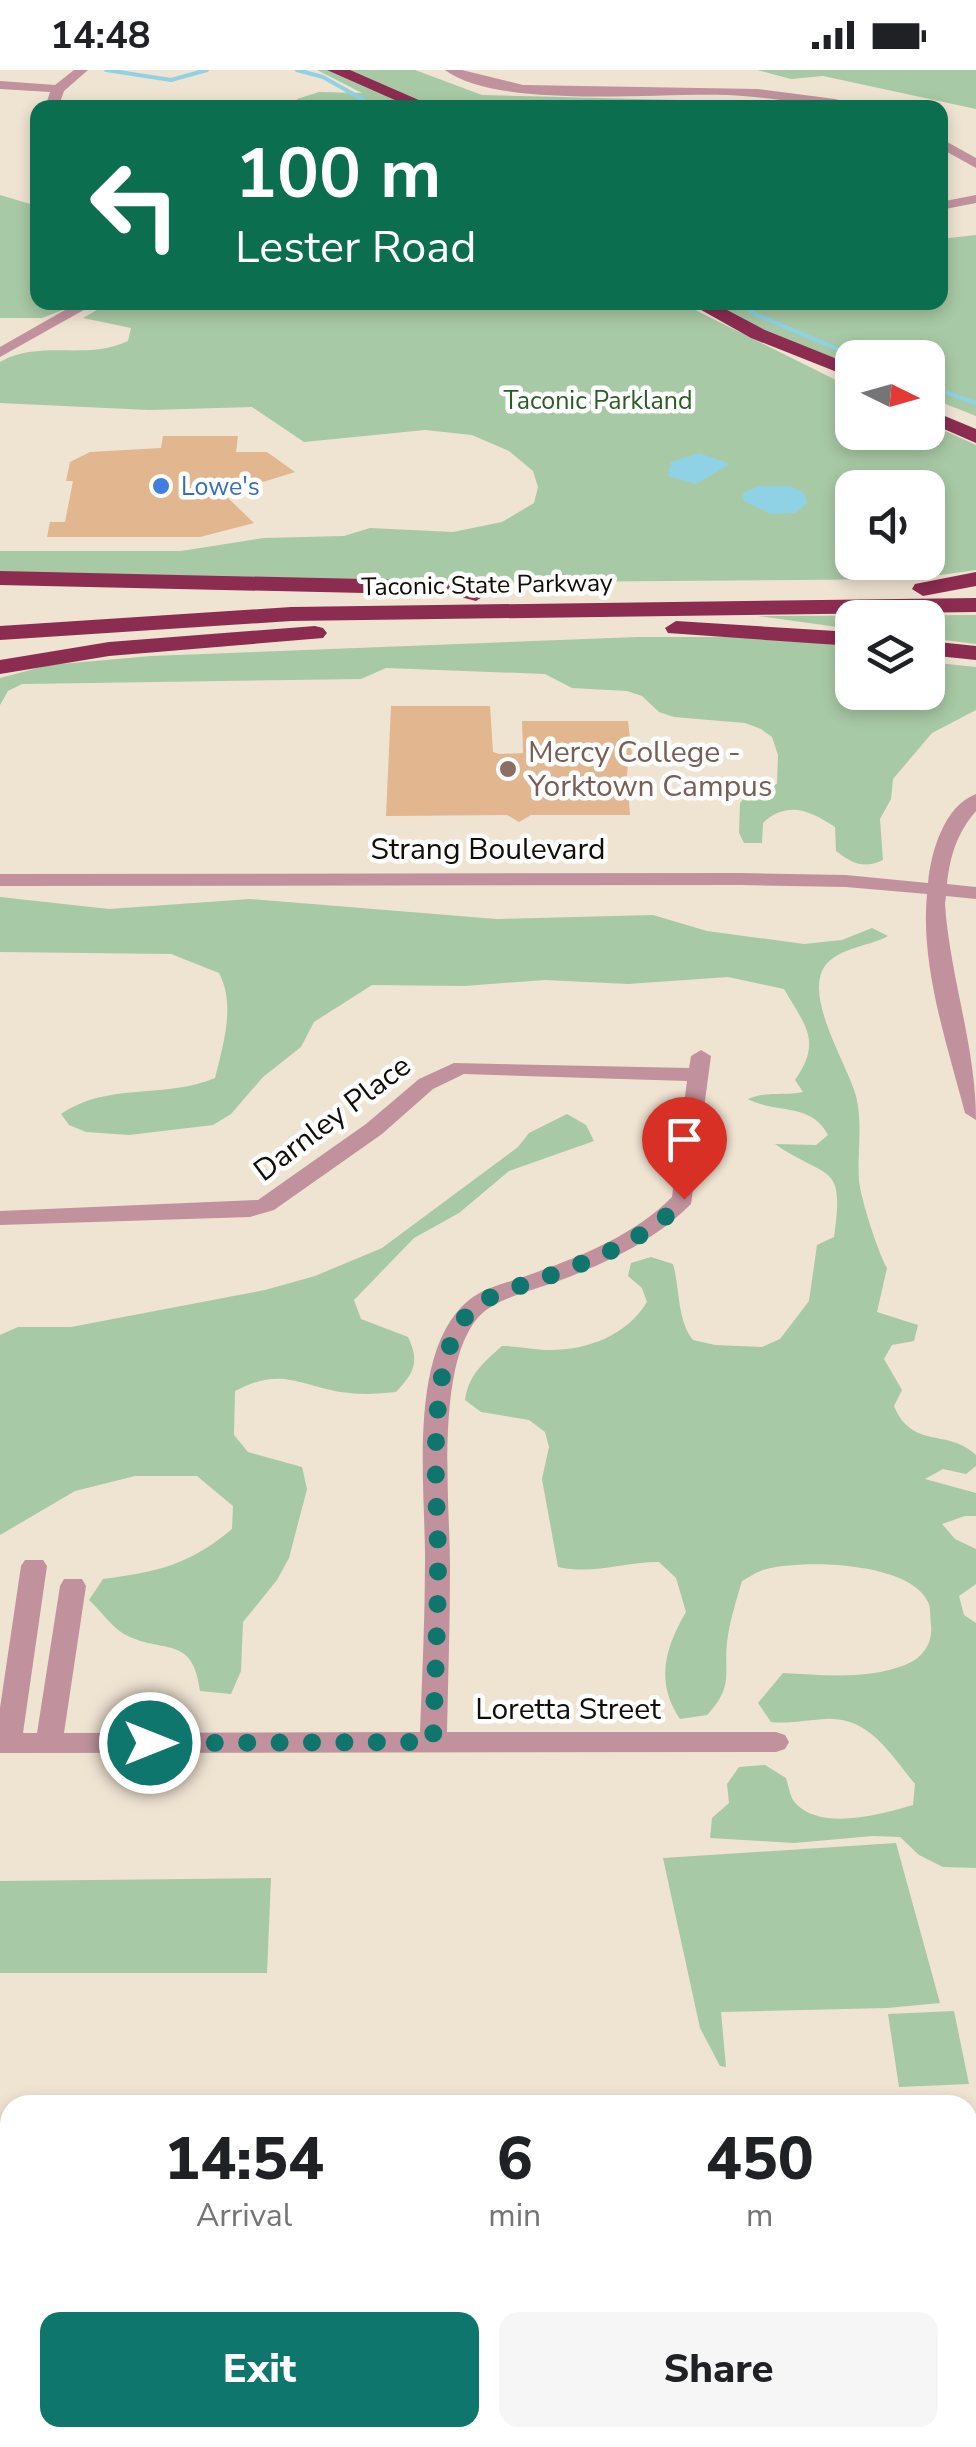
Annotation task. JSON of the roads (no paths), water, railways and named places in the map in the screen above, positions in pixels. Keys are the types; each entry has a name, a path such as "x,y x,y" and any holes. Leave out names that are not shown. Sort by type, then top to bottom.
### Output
{"highway":[{"path":"334,70 409,100"},
{"path":"712,310 835,372"},
{"path":"758,334 835,365"},
{"path":"945,408 970,418"},
{"path":"945,424 976,438"},
{"path":"0,578 454,588 476,594"},
{"path":"923,589 976,579"},
{"name":"Taconic State Parkway","path":"0,615 210,599 976,588"},
{"name":"Taconic State Parkway","path":"0,633 246,615 976,606"},
{"path":"528,610 583,617 706,618 835,633"},
{"path":"0,667 130,647 341,632 666,628 835,634"},
{"path":"945,646 976,650"}],"street":[{"path":"54,100 57,91 82,70"},
{"path":"451,70 482,82 517,87 708,91 788,100"},
{"path":"0,87 57,91"},
{"path":"948,147 976,164"},
{"path":"948,204 976,199"},
{"path":"0,354 77,310"},
{"path":"974,1100 954,1032 935,888 945,842 956,818 976,800"},
{"name":"Strang Boulevard","path":"0,880 742,879 935,888 976,894"},
{"name":"Darnley Place","path":"0,1218 250,1210 266,1205 374,1129 426,1084 461,1068 700,1066 684,1199 669,1216 613,1250 476,1306 450,1346 438,1400 436,1433 438,1560 433,1742"},
{"path":"4,1743 34,1566"},
{"path":"49,1743 73,1586"},
{"name":"Loretta Street","path":"4,1743 776,1742"}],"water":[{"path":"699,453 730,464 696,484 668,476 671,462"},
{"path":"758,486 789,486 804,493 807,503 795,513 771,514 743,500 743,493"}],"waterway":[{"path":"106,70 171,80 207,70"},
{"path":"297,70 323,77 364,100"},
{"path":"749,310 835,348"},
{"path":"945,392 976,403"}],"place":[{"name":"Lowe's","path":"161,486"},
{"name":"Mercy College - Yorktown Campus","path":"508,769"}],"park label":[{"name":"Taconic Parkland","path":"598,400"}]}
